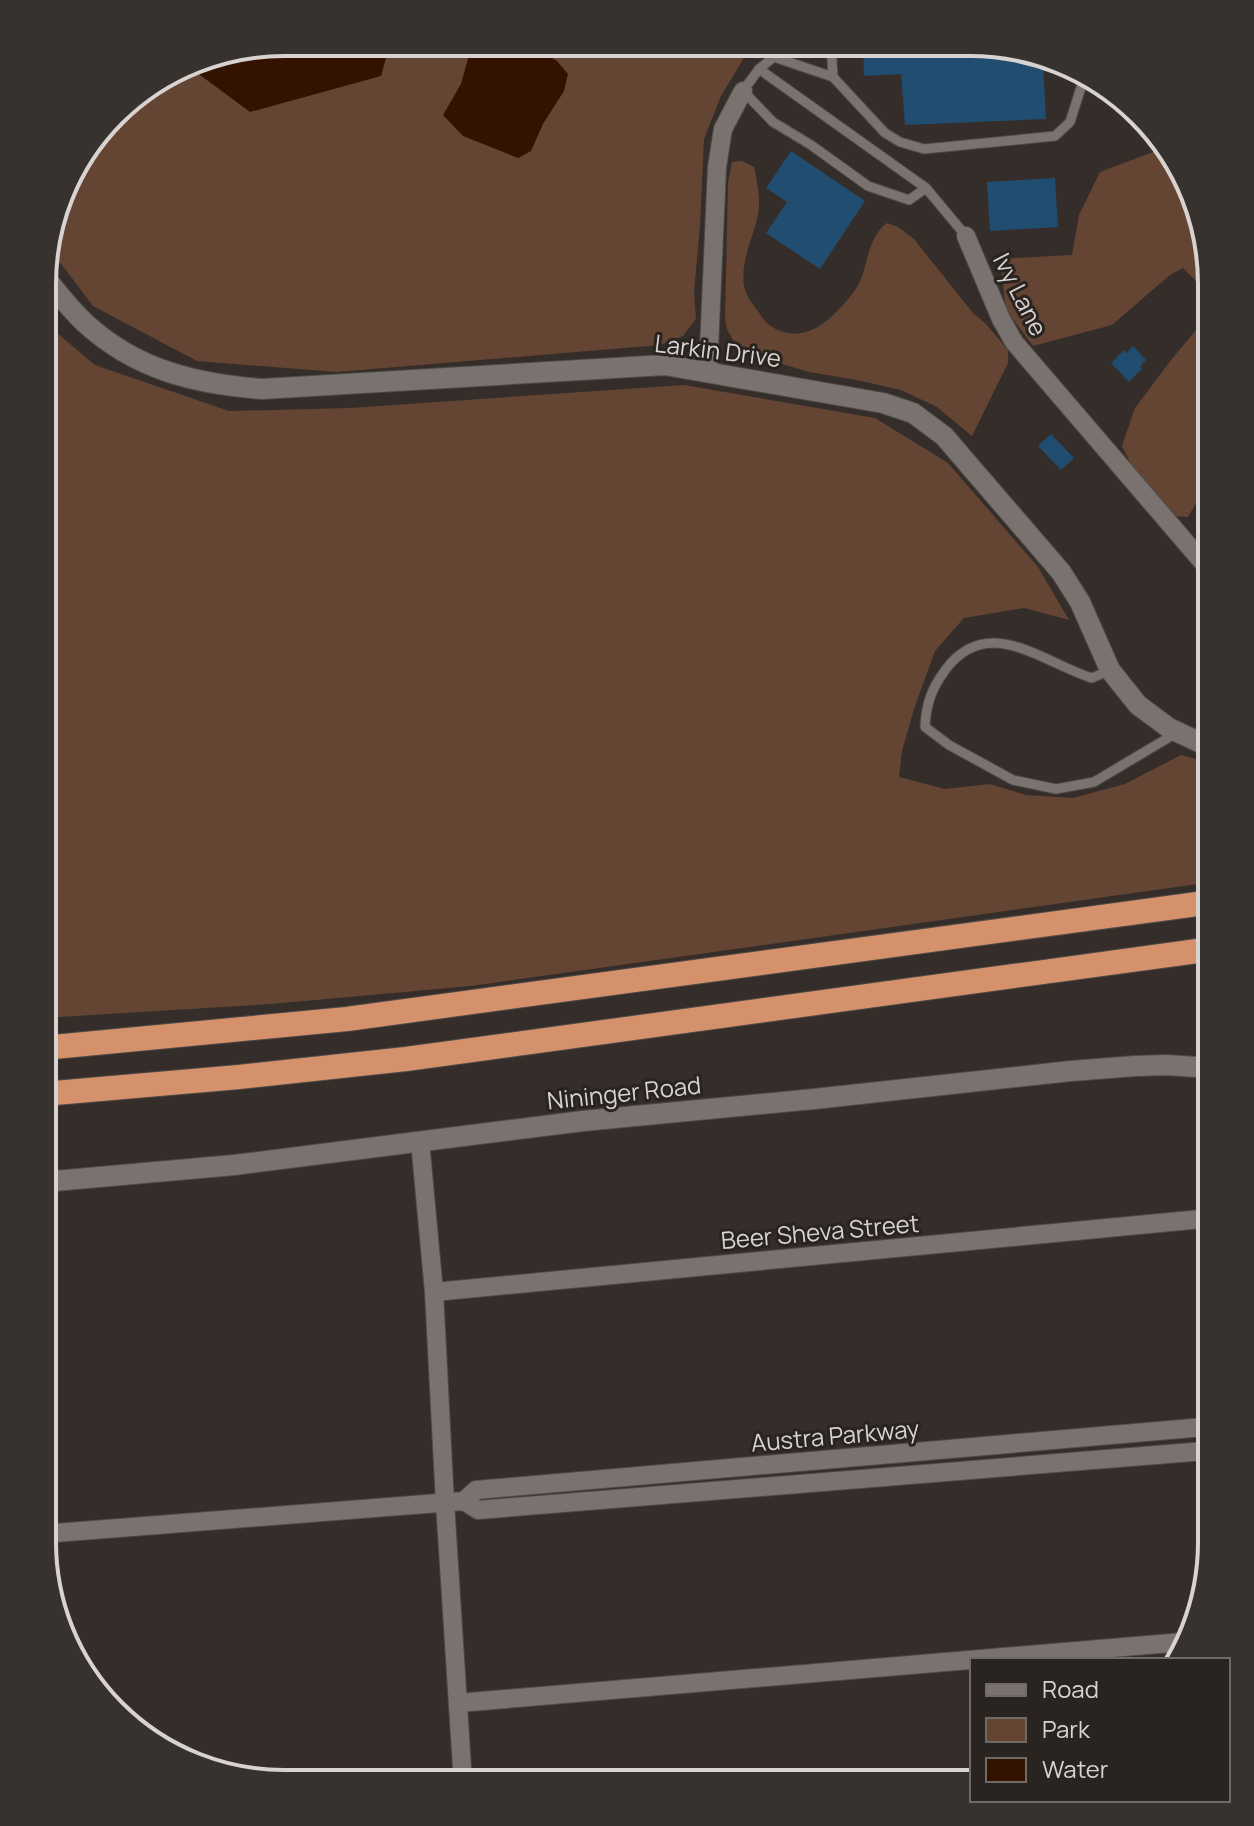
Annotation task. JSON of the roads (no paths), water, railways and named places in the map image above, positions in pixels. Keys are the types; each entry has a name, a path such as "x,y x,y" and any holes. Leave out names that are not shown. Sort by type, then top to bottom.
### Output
{"highway":[{"path":"56,1047 347,1019 1198,904"},
{"path":"56,1093 281,1073 463,1052 1198,951"}],"street":[{"path":"708,371 717,167 723,129 743,91"},
{"name":"Ivy Lane","path":"966,236 1014,342 1198,557"},
{"name":"Larkin Drive","path":"56,290 86,324 151,366 184,378 227,387 262,389 665,365 883,403 913,413 944,436 1061,572 1080,602 1110,670 1138,705 1169,728 1198,742"},
{"name":"Nininger Road","path":"56,1181 234,1165 583,1121 1071,1071 1166,1065 1198,1067"},
{"path":"420,1141 434,1292 462,1770"},
{"name":"Beer Sheva Street","path":"434,1292 1198,1219"},
{"name":"Austra Parkway","path":"56,1533 445,1503 464,1501 476,1490 1198,1428"},
{"name":"Austra Parkway","path":"464,1501 478,1510 1198,1452"},
{"path":"993,1658 1174,1643"},
{"path":"458,1703 970,1660"}],"lane":[{"path":"832,56 833,77"},
{"path":"926,188 909,200 868,186 773,122 743,91 759,69 774,57 833,77 885,133 900,142 924,149 1055,136 1070,122 1082,86"},
{"name":"Ivy Lane","path":"759,69 926,188 966,236"},
{"path":"1110,670 1092,678 1074,673 1030,651 1003,643 967,649 936,683 926,708 925,727 949,745 1013,780 1056,789 1094,782 1178,732"}],"water":[{"path":"269,56 386,56 381,76 250,112 197,73 240,60"},
{"path":"469,56 549,56 568,74 564,91 543,124 531,151 518,158 463,136 443,115 461,84"}]}
